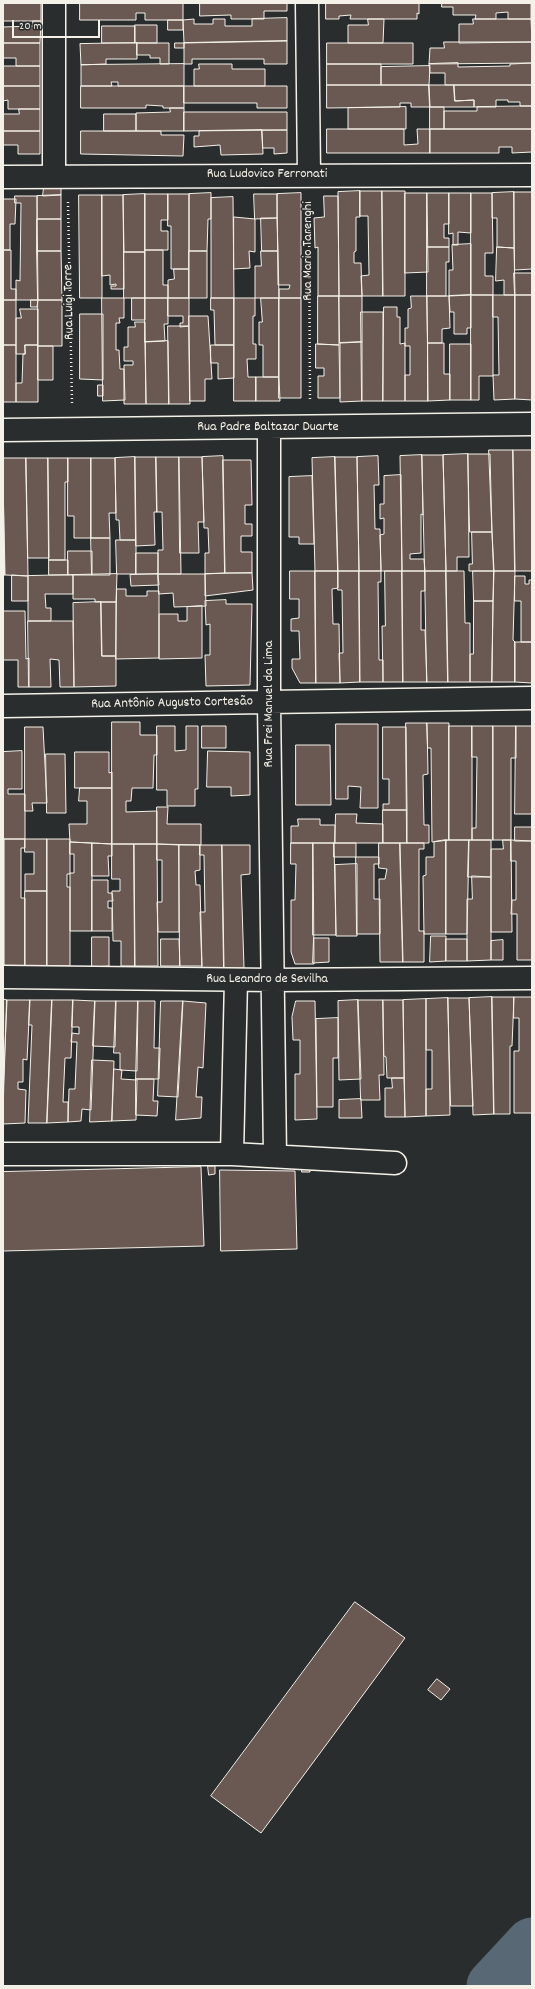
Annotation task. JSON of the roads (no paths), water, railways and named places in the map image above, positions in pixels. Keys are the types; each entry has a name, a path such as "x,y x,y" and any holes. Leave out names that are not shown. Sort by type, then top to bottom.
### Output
{"street":[{"path":"54,3 61,176"},
{"path":"307,3 309,175"},
{"name":"Rua Ludovico Ferronati","path":"3,176 532,175"},
{"name":"Rua Padre Baltazar Duarte","path":"3,430 310,428 532,424"},
{"name":"Rua Frei Manuel da Lima","path":"269,428 269,703 275,1156"},
{"name":"Rua Antônio Augusto Cortesão","path":"3,706 532,698"},
{"name":"Rua Leandro de Sevilha","path":"3,977 236,980 532,978"},
{"path":"232,1154 236,980"},
{"path":"3,1154 232,1154 309,1159 395,1162"}],"waterway":[{"path":"493,1986 532,1944"}]}
